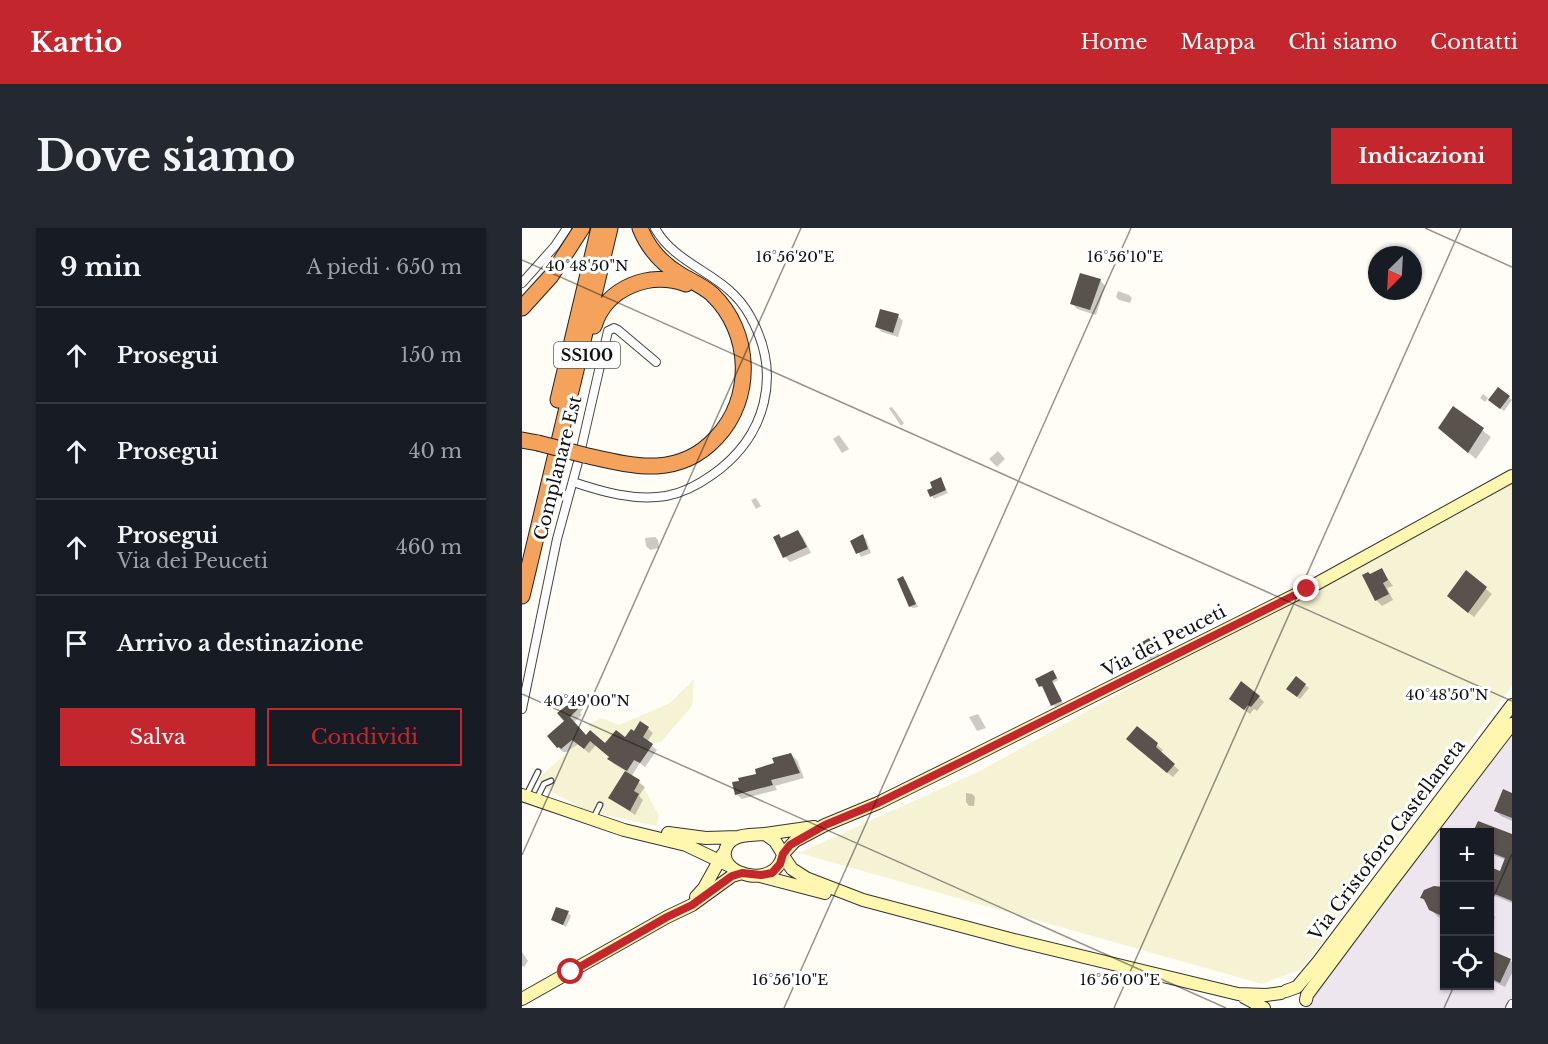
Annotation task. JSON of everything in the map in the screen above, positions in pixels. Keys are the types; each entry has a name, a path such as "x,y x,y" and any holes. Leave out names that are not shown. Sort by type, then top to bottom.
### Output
{"highway":[{"path":"522,308 550,276 582,228"},
{"name":"SS100","path":"522,554 599,228"},
{"name":"SS100","path":"522,596 610,228"},
{"name":"SS100","path":"522,440 637,466 660,466 688,460 705,449 722,432 732,417 739,401 744,371 739,339 732,323 708,291 669,268 660,260 640,228"},
{"name":"SS100","path":"537,531 559,475 595,323 607,302 630,285 649,280 667,279 690,286 720,304"}],"main road":[{"name":"Via dei Peuceti","path":"783,855 795,841 825,825 878,803 1307,589 1512,476"},
{"name":"Via Cristoforo Castellaneta","path":"1284,992 1297,987 1318,962 1512,705"},
{"name":"Via Cristoforo Castellaneta","path":"1308,1006 1307,995 1512,724"},
{"path":"528,797 596,821 686,845 725,860 742,873"},
{"path":"596,821 706,838 765,834 775,841 792,869 806,878 863,900"},
{"name":"Via dei Peuceti","path":"765,834 825,825"},
{"path":"667,917 698,896 725,860 730,842 739,837"},
{"path":"756,875 772,873 780,864 783,855"},
{"path":"522,999 692,905 732,876 742,873 809,890 863,900 1014,940 1238,994 1266,995 1298,992 1308,1006"},
{"path":"1272,1008 1274,1001 1284,992"},
{"path":"1238,994 1264,1008"}],"street":[{"path":"522,283 555,246 567,228"},
{"path":"573,482 626,496 667,496 685,490 701,482 731,460 749,437 764,405 768,379 766,361 758,332 750,315 720,281 673,251 655,228"},
{"name":"Complanare Est","path":"522,709 546,588 609,331 614,328 618,330 656,362"}],"lane":[{"path":"528,797 538,772"},
{"path":"528,797 551,780"},
{"path":"596,821 600,805"}],"shaded area":[{"path":"1512,474 1512,686 1302,969 1262,984 799,853 982,770"},
{"path":"694,679 692,706 662,741 653,744 640,763 634,760 627,771 640,780 659,816 656,826 587,811 546,789 547,785 536,780 585,737 590,730 589,724 601,718 619,725 670,703"},
{"path":"1512,733 1512,1008 1303,1008"}],"building":[{"path":"1080,273 1101,279 1090,310 1070,304"},
{"path":"880,309 899,314 893,333 875,327"},
{"path":"1498,387 1510,396 1500,409 1488,400"},
{"path":"1453,406 1484,428 1468,453 1438,428"},
{"path":"941,477 946,490 930,497 927,490 932,488 930,482"},
{"path":"798,530 807,547 783,558 773,537 779,534 781,538"},
{"path":"863,534 868,549 856,554 850,541"},
{"path":"1382,568 1388,580 1383,583 1389,594 1375,601 1362,575"},
{"path":"1466,570 1487,587 1468,613 1447,596"},
{"path":"903,576 916,604 909,607 897,579"},
{"path":"1149,638 1158,654 1144,661 1139,652 1135,654 1132,648"},
{"path":"1053,670 1057,678 1052,681 1062,701 1051,706 1042,686 1039,687 1035,679"},
{"path":"1296,676 1306,684 1297,697 1286,689"},
{"path":"1241,681 1260,696 1251,707 1248,705 1244,710 1229,699"},
{"path":"575,699 579,704 576,707 578,709 570,717 586,735 590,730 605,743 616,730 625,737 631,729 634,731 640,721 649,727 643,737 653,744 640,763 634,760 627,771 607,759 609,757 590,741 584,749 572,740 561,749 557,748 547,736 564,721 557,713"},
{"path":"1137,726 1158,743 1156,747 1175,764 1167,773 1126,739"},
{"path":"791,753 800,773 771,780 773,785 735,795 732,782 739,781 738,778 756,774 755,769 774,763 772,758"},
{"path":"625,771 640,780 634,791 639,794 630,811 608,798"},
{"path":"1503,789 1512,793 1512,818 1494,811"},
{"path":"1478,821 1512,834 1512,901 1494,894 1494,869 1500,871 1505,858 1494,854 1494,828 1475,828"},
{"path":"1434,886 1440,887 1440,915 1429,910 1424,899 1420,898 1424,890"},
{"path":"556,907 569,911 563,925 551,920"},
{"path":"1494,952 1511,959 1500,983 1494,980"}],"route":[{"path":"571,972 667,917 681,912 732,876 742,873 749,875 772,873 780,864 783,854 790,845 825,825 878,803 1307,589"}]}
